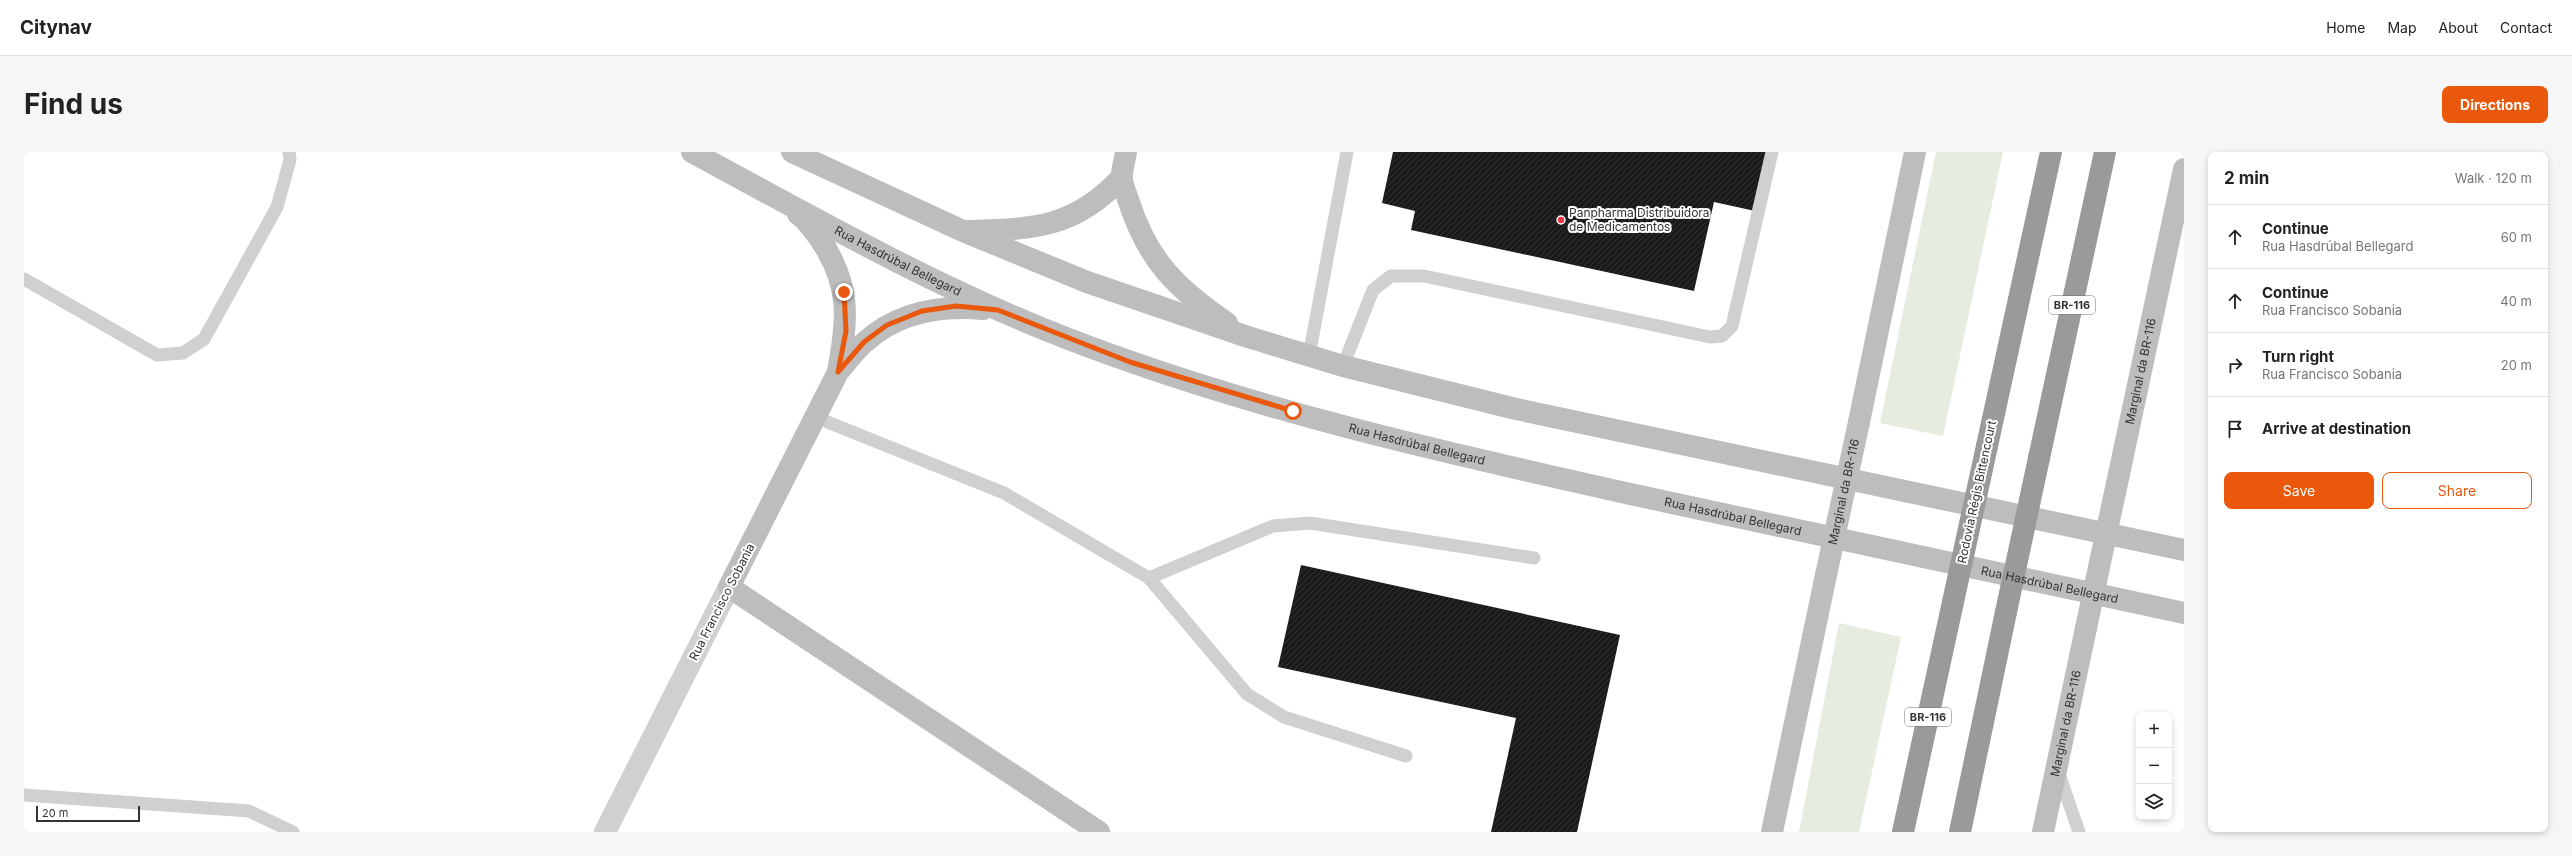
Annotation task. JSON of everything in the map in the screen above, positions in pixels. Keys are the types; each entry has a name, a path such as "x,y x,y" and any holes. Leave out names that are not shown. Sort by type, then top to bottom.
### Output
{"highway":[{"name":"Rodovia Régis Bittencourt","path":"1903,832 2051,152"},
{"name":"BR-116","path":"1960,832 2105,152"}],"street":[{"name":"Rua Hasdrúbal Bellegard","path":"692,152 775,197 998,310 1064,337 1166,373 1301,413 1448,452 1745,519 2184,613"},
{"path":"792,152 963,232 1087,282 1248,337 1343,366 1524,410 2184,550"},
{"path":"1126,152 1122,177 1132,210 1148,246 1168,276 1198,303 1248,337"},
{"name":"Marginal da BR-116","path":"1772,832 1915,152"},
{"name":"Marginal da BR-116","path":"2043,832 2184,169"},
{"path":"963,232 1045,226 1076,215 1104,197 1122,177"},
{"name":"Rua Francisco Sobania","path":"605,832 838,372 846,331 844,292 830,254 807,220 775,197"},
{"name":"Rua Francisco Sobania","path":"838,372 870,338 887,325 922,311 956,306 998,310"},
{"path":"729,587 1099,832"}],"lane":[{"path":"24,279 157,355 183,353 204,339 277,207 290,160 289,152"},
{"path":"1309,356 1347,152"},
{"path":"1343,366 1373,290 1392,276 1424,276 1710,337 1722,336 1732,326 1772,152"},
{"path":"815,417 1004,493 1149,578 1247,694 1284,717 1406,756"},
{"path":"1149,578 1273,526 1310,523 1534,558"},
{"path":"2057,768 2079,832"},
{"path":"24,795 249,811 293,832"}],"shaded area":[{"path":"1936,152 2003,152 1943,436 1880,423"},
{"path":"1839,623 1901,637 1859,832 1799,832"}],"building":[{"name":"Panpharma Distribuidora de Medicamentos","path":"1393,152 1768,152 1755,211 1714,202 1694,291 1411,230 1415,211 1382,203"},
{"path":"1301,565 1620,635 1577,832 1491,832 1516,718 1278,667"}],"place":[{"name":"Panpharma Distribuidora de Medicamentos","path":"1561,220"}],"route":[{"path":"844,292 846,331 838,372 864,342 887,325 922,311 956,306 998,310 1130,362 1293,411"}]}
